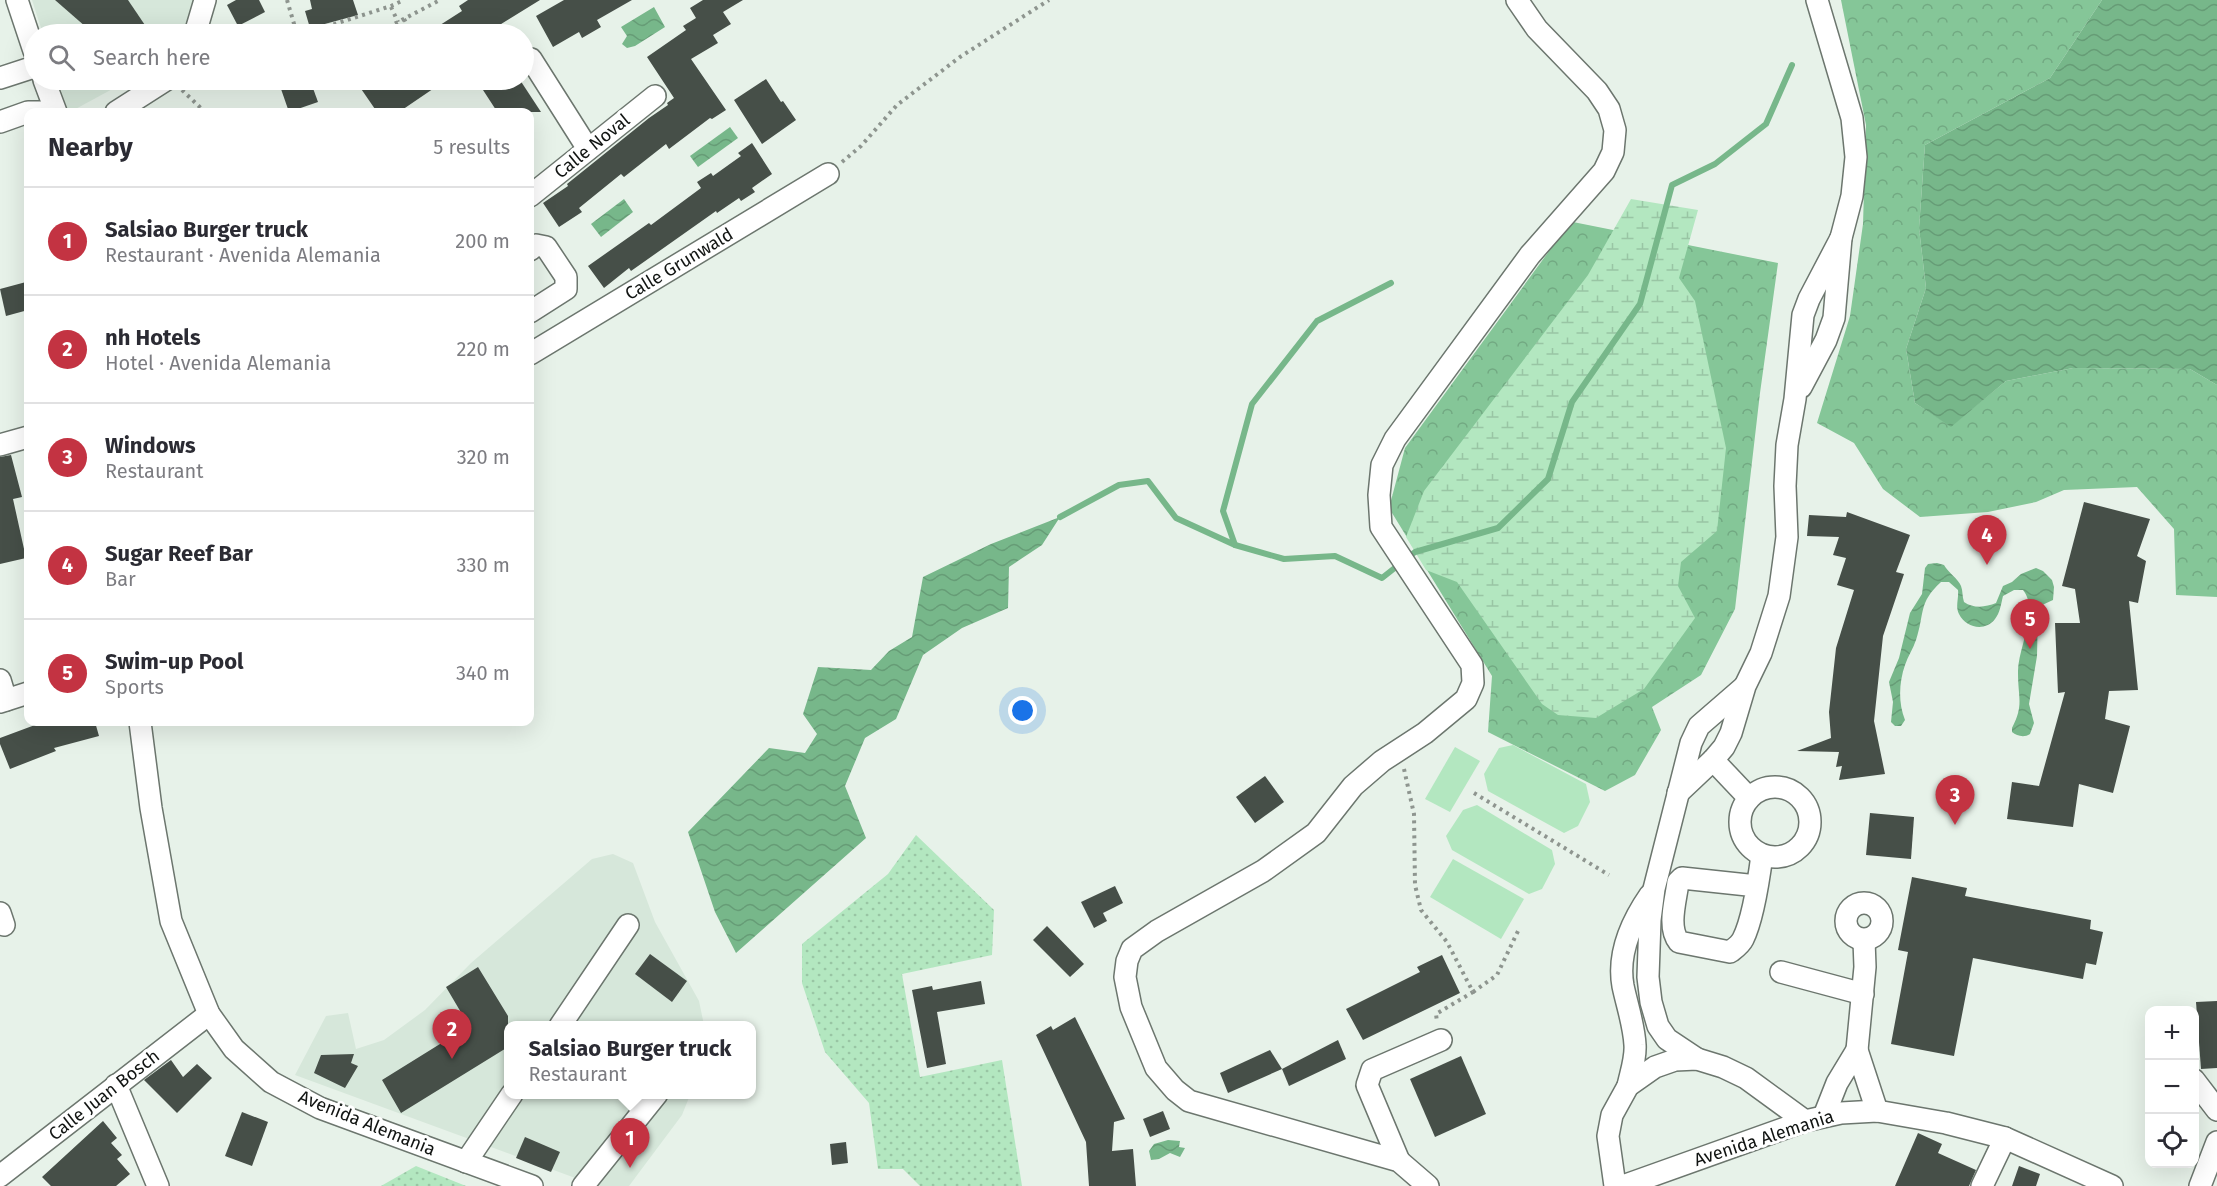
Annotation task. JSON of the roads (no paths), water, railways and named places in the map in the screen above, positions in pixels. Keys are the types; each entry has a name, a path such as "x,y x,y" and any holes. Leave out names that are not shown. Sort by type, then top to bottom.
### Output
{"street":[{"path":"17,0 25,24"},
{"path":"197,24 205,0"},
{"path":"1428,1186 1399,1161 1189,1101 1175,1090 1156,1068 1131,1007 1125,977 1127,961 1132,949 1157,932 1263,871 1316,833 1353,786 1425,733 1466,699 1473,683 1472,665 1381,527 1379,495 1382,465 1395,438 1530,255 1604,171 1613,152 1615,130 1610,109 1597,91 1537,29 1517,0"},
{"path":"1795,399 1826,340 1834,318 1841,238 1852,196 1855,147 1852,118 1817,0"},
{"path":"534,64 588,149"},
{"path":"0,78 24,70"},
{"path":"48,90 54,108"},
{"path":"124,108 161,90"},
{"name":"Calle Noval","path":"534,193 655,96"},
{"path":"0,122 24,113"},
{"name":"Calle Grunwald","path":"534,352 828,174"},
{"path":"1678,793 1724,747 1731,733 1745,686 1761,653 1779,596 1787,537 1785,486 1787,445 1795,399 1803,315 1841,238"},
{"path":"534,247 546,247 566,277 567,283 566,289 534,309"},
{"path":"0,446 24,438"},
{"path":"0,680 3,701 24,694"},
{"path":"1745,686 1699,726 1691,743 1678,793 1654,889 1650,920 1648,977 1651,1002 1658,1026 1667,1039 1697,1059 1724,1067 1746,1078 1814,1118 1857,1050 1865,967 1864,940"},
{"name":"Avenida Alemania","path":"141,726 151,808 171,921 209,1014 234,1049 271,1082 320,1108 532,1186"},
{"path":"1713,760 1749,798"},
{"path":"1767,787 1789,789 1806,803 1810,824 1802,845 1784,857 1762,855 1745,841 1739,819 1749,798 1767,787"},
{"path":"1757,886 1682,878 1678,882 1672,929 1674,936 1679,942 1730,952 1738,946 1743,938 1757,886 1762,855"},
{"path":"1624,1186 1608,1136 1612,1115 1628,1086 1634,1062 1635,1046 1623,983 1622,962 1627,938 1638,912 1654,889"},
{"path":"563,1021 628,925"},
{"path":"1781,972 1863,994"},
{"path":"1623,983 1648,977"},
{"name":"Calle Juan Bosch","path":"0,1176 209,1014"},
{"path":"1399,1161 1367,1085 1372,1070 1441,1040"},
{"path":"1857,1050 1877,1111"},
{"path":"1628,1086 1654,1067 1675,1060 1697,1059"},
{"path":"116,1085 158,1186"},
{"path":"2199,1087 2217,1110"},
{"path":"466,1162 509,1099"},
{"path":"583,1186 654,1099"},
{"name":"Avenida Alemania","path":"1624,1186 1814,1118 1841,1113 1877,1111 1946,1123 2005,1138 2112,1186"},
{"path":"1982,1186 2005,1138"},
{"path":"2200,1186 2217,1142"}],"water":[{"path":"2102,0 2217,0 2217,385 2190,369 2073,368 2006,381 1951,427 1915,403 1906,349 1926,288 1919,228 1925,145 2050,78"},
{"path":"654,7 665,27 635,46 627,48 622,44 627,36 621,27"},
{"path":"730,127 738,138 698,167 690,156"},
{"path":"624,199 633,212 601,237 591,224"},
{"path":"1060,517 1042,545 1009,567 1008,608 962,628 923,655 896,719 865,738 845,786 866,838 736,953 715,912 688,832 769,748 805,753 817,734 803,714 818,667 871,670 889,651 912,637 923,577 991,544"},
{"path":"1928,564 1944,565 1960,584 1964,602 1976,606 1996,603 2003,586 2021,574 2036,568 2052,580 2053,600 2038,609 2037,656 2029,704 2034,723 2030,734 2021,736 2012,732 2020,701 2018,673 2029,619 2028,599 2023,590 2014,590 2003,596 1998,614 1991,623 1976,627 1966,623 1959,614 1958,590 1949,582 1941,582 1925,602 1919,631 1901,678 1900,700 1905,720 1901,726 1895,726 1891,722 1893,702 1889,682 1899,658 1910,613 1922,594 1925,568"},
{"path":"1168,1140 1180,1141 1179,1147 1185,1148 1180,1157 1170,1153 1159,1159 1151,1160 1149,1151 1154,1144"}],"waterway":[{"path":"1060,517 1119,485 1148,481 1176,518 1235,545 1284,559 1335,556 1382,578 1415,552 1498,528 1548,479 1572,402 1640,304 1672,185 1715,164 1766,124 1792,65"},
{"path":"1235,545 1223,511 1252,404 1317,321 1391,283"}],"place":[{"name":"Sugar Reef Bar","path":"1987,565"},
{"name":"Swim-up Pool","path":"2030,649"},
{"name":"Windows","path":"1955,825"},
{"name":"nh Hotels","path":"452,1059"},
{"name":"Salsiao Burger truck","path":"630,1168"}]}
